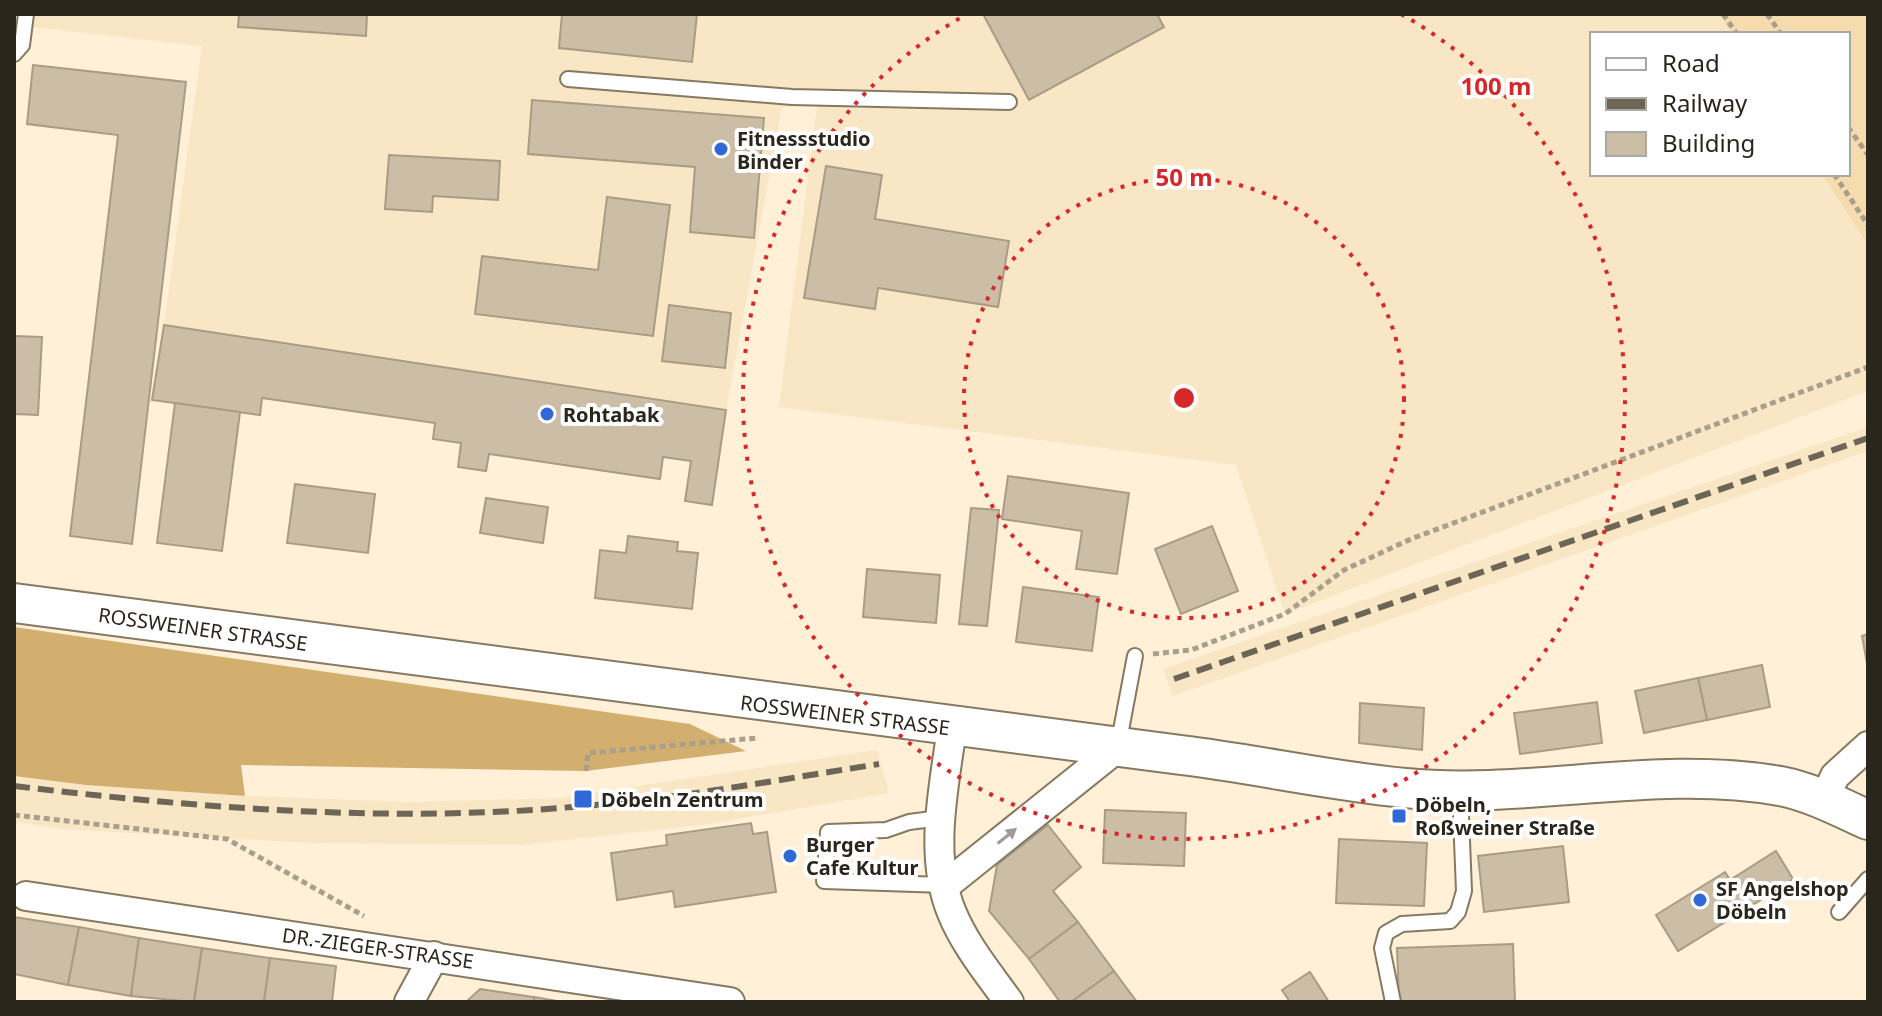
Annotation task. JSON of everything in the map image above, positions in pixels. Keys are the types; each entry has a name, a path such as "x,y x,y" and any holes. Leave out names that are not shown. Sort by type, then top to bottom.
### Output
{"main road":[{"name":"ROSSWEINER STRASSE","path":"14,603 1406,788 1568,788 1678,777 1785,787 1868,820"}],"street":[{"path":"952,728 940,818 946,885 952,913 967,942 1009,1002"},
{"path":"1824,800 1835,776 1868,746"},
{"path":"946,885 1117,748"},
{"name":"DR.-ZIEGER-STRASSE","path":"26,896 730,1002"},
{"path":"409,1002 434,956"}],"lane":[{"path":"14,54 22,45 26,14"},
{"path":"568,79 792,97 1009,102"},
{"path":"1117,748 1135,656"},
{"path":"1393,1002 1382,948 1386,933 1402,924 1450,921 1462,904 1460,789"},
{"path":"940,818 909,822 886,830 828,832 824,881 946,885"},
{"path":"1839,912 1868,879"}],"path":[{"path":"1723,14 1736,32"},
{"path":"1767,14 1780,32"},
{"path":"1850,130 1868,155"},
{"path":"1835,176 1868,225"},
{"path":"1135,656 1191,650 1285,614 1344,570 1411,539 1868,367"},
{"path":"586,771 588,753 783,736 788,706"},
{"path":"14,815 227,839 365,917"}],"shaded area":[{"path":"14,14 1719,14 1731,32 1590,32 1590,176 1823,176 1868,245 1868,391 1285,614 1236,465 779,407 817,105 782,107 726,410 164,325 202,46 14,25"},
{"path":"1719,14 1868,14 1868,245 1823,176 1850,176 1850,32 1731,32"},
{"path":"1868,427 1868,451 1173,696 1163,669"},
{"path":"14,627 690,724 746,751 586,771 241,765 245,796 86,785 14,776"},
{"path":"877,750 889,793 709,824 520,845 312,843 62,829 14,822 14,776 86,785 245,796 411,802 559,798"}],"building":[{"path":"239,14 367,14 366,36 238,27"},
{"path":"562,14 697,14 692,62 559,48"},
{"path":"983,14 1157,14 1164,27 1029,100"},
{"path":"33,65 186,82 132,544 70,536 118,135 27,124"},
{"path":"532,100 764,118 754,238 690,232 695,167 528,154"},
{"path":"389,155 500,161 498,200 433,196 432,212 385,209"},
{"path":"826,166 882,175 875,219 1009,241 998,307 878,288 875,309 804,298"},
{"path":"607,197 670,205 653,336 475,314 482,256 598,270"},
{"path":"669,305 731,313 725,368 662,361"},
{"name":"Rohtabak","path":"164,325 726,410 712,505 685,501 691,461 663,457 660,479 489,454 486,471 458,467 461,443 433,439 435,423 262,398 260,415 152,400"},
{"path":"14,336 42,337 38,415 14,414"},
{"path":"175,403 240,412 222,551 157,543"},
{"path":"1008,476 1129,493 1117,574 1076,569 1082,531 1002,519"},
{"path":"295,484 375,494 368,553 287,543"},
{"path":"486,498 548,507 543,543 480,533"},
{"path":"971,508 999,510 987,626 959,624"},
{"path":"1212,526 1238,591 1181,614 1155,549"},
{"path":"628,536 678,542 677,551 698,553 692,609 595,598 600,550 626,553"},
{"path":"867,569 940,575 936,623 863,617"},
{"path":"1023,587 1099,597 1092,651 1016,642"},
{"path":"1868,634 1868,669 1862,636"},
{"path":"1762,665 1770,707 1707,720 1698,678"},
{"path":"1698,678 1707,720 1644,733 1635,691"},
{"path":"1597,702 1602,743 1520,754 1514,713"},
{"path":"1360,703 1424,708 1422,750 1359,743"},
{"path":"1105,810 1186,813 1184,866 1103,863"},
{"path":"751,823 753,834 767,832 776,892 675,907 673,891 617,900 611,853 667,845 666,835"},
{"path":"1048,825 1081,867 1053,891 1078,922 1029,959 989,911 997,865"},
{"path":"1339,839 1427,843 1424,906 1336,903"},
{"path":"1563,846 1569,902 1484,912 1478,856"},
{"path":"1776,851 1793,879 1748,908 1730,880"},
{"path":"1725,872 1748,908 1678,951 1656,915"},
{"path":"14,917 79,927 68,985 14,974"},
{"path":"1078,922 1114,971 1071,1002 1060,1002 1029,959"},
{"path":"79,927 139,938 131,996 68,985"},
{"path":"139,938 202,948 194,1002 131,996"},
{"path":"1513,944 1515,1002 1399,1002 1397,948"},
{"path":"202,948 270,958 264,1002 194,1002"},
{"path":"270,958 336,966 332,1002 264,1002"},
{"path":"1114,971 1137,1002 1071,1002"},
{"path":"1310,972 1329,1002 1290,1002 1282,990"},
{"path":"480,989 534,997 534,1002 466,1002"},
{"path":"534,997 563,1002 534,1002"}],"railway":[{"path":"1174,679 1868,438"},
{"path":"14,786 223,807 433,814 611,804 879,764"}],"place":[{"name":"Fitnessstudio Binder","path":"721,149"},
{"name":"Rohtabak","path":"547,414"},
{"name":"Döbeln Zentrum","path":"583,799"},
{"name":"Döbeln, Roßweiner Straße","path":"1399,816"},
{"name":"Burger Cafe Kultur","path":"790,856"},
{"name":"SF Angelshop Döbeln","path":"1700,900"}]}
